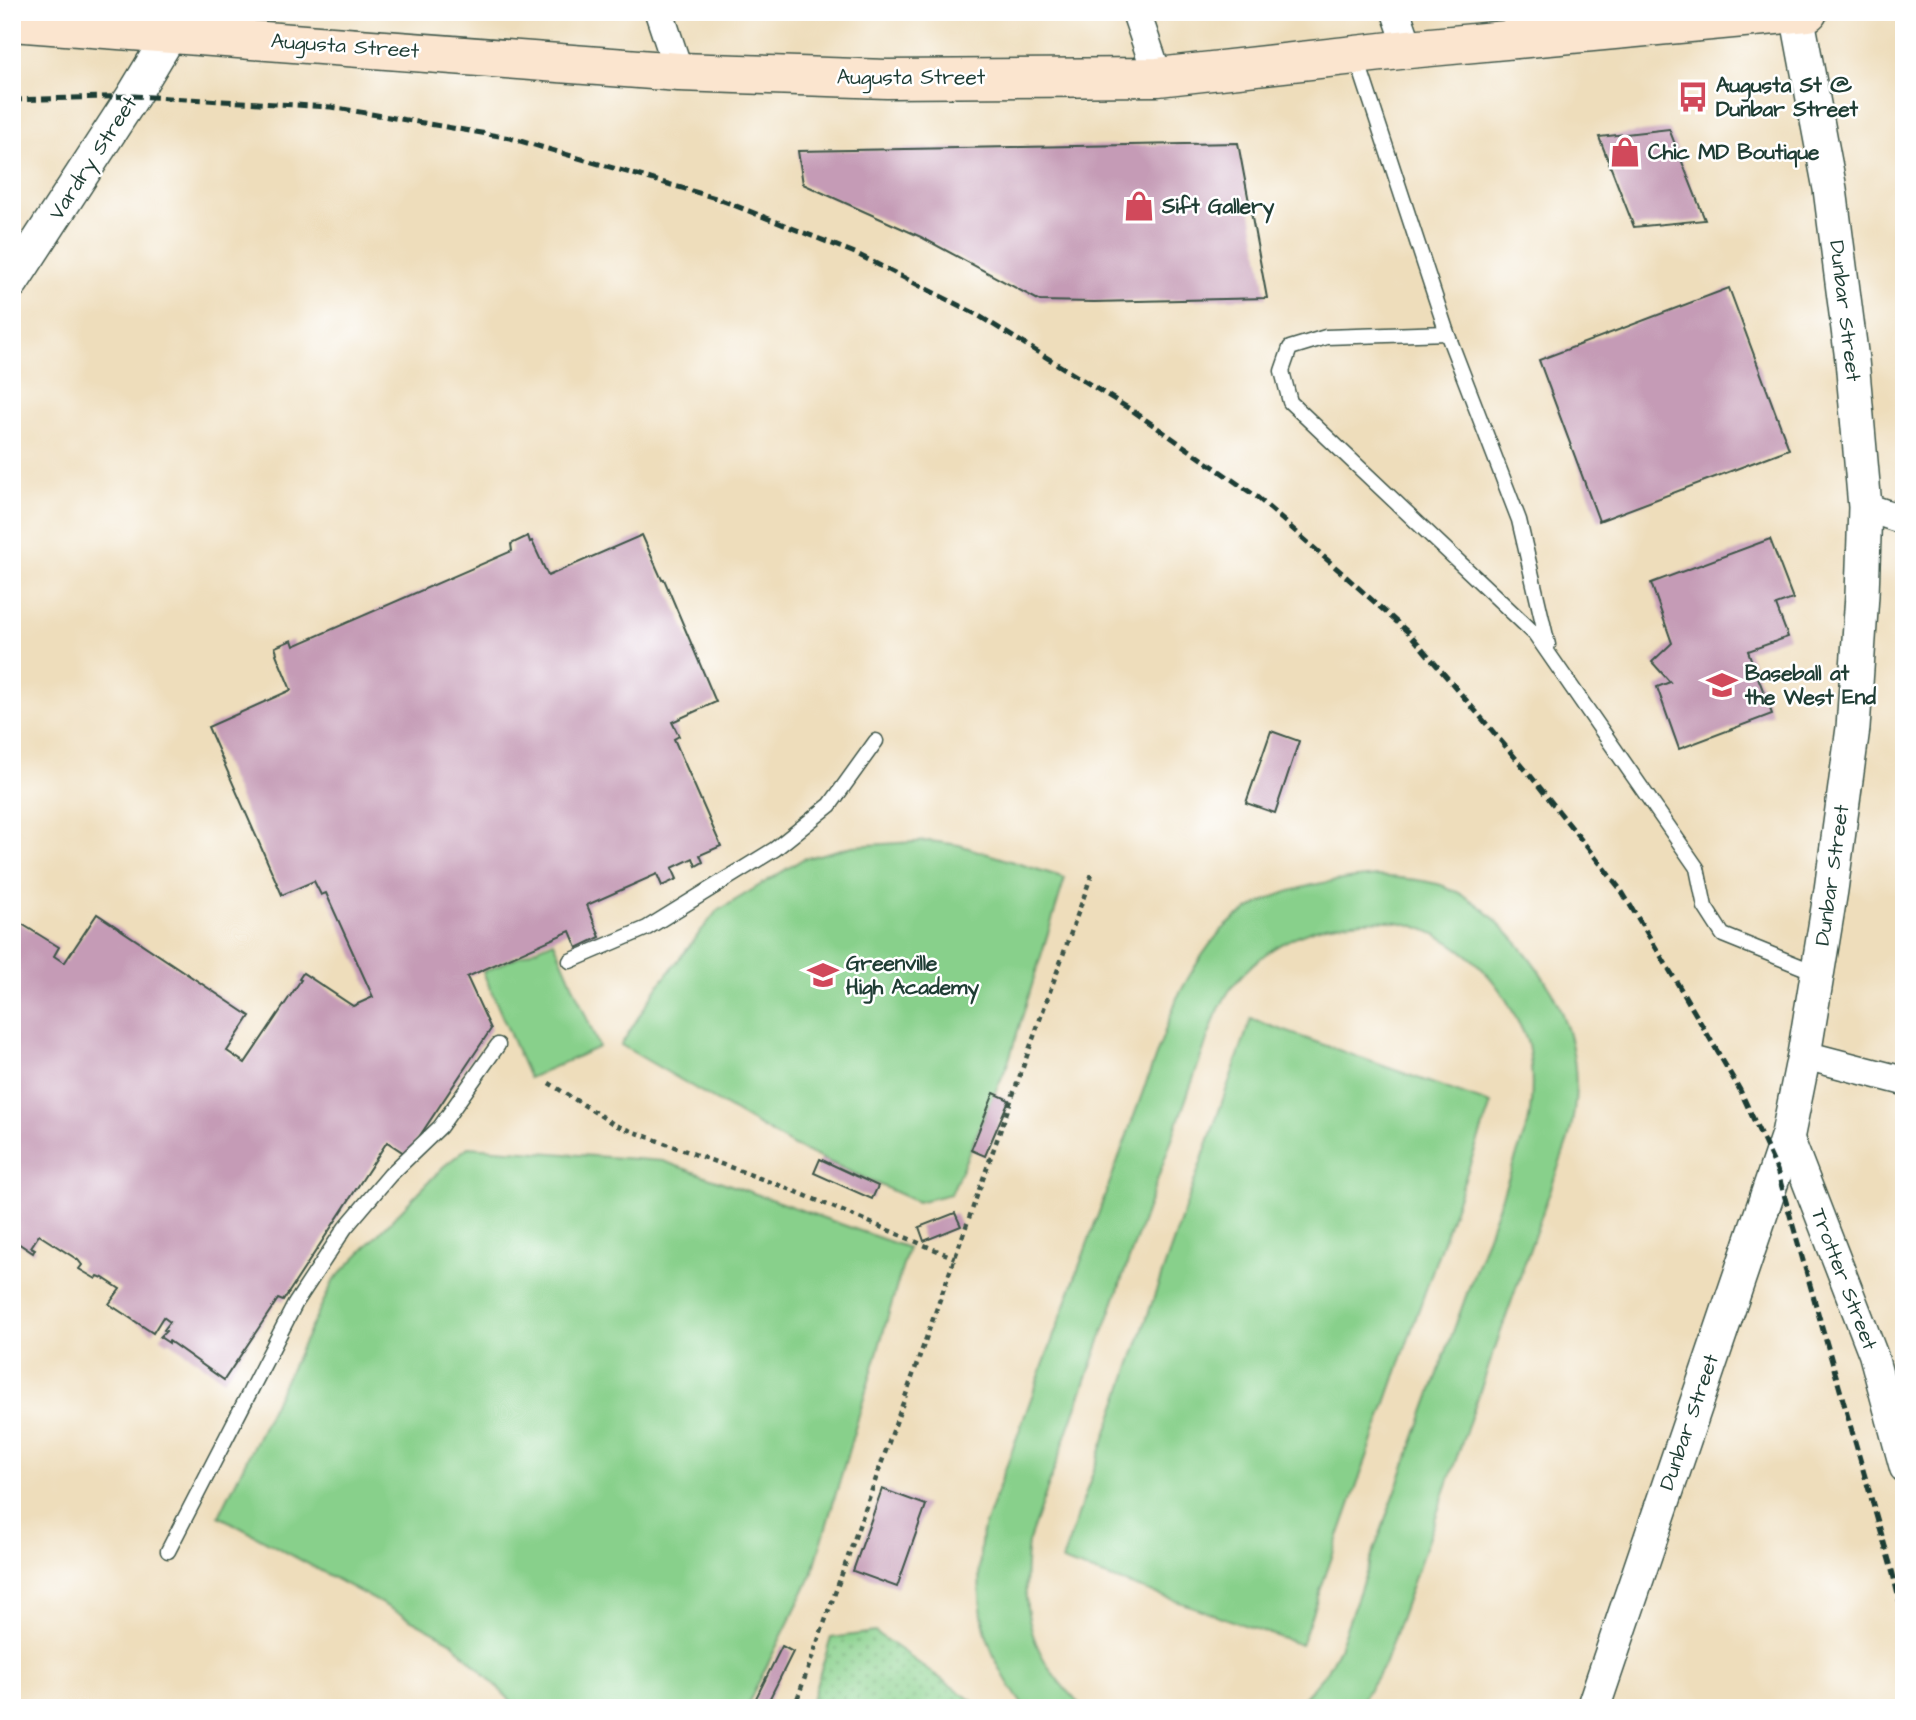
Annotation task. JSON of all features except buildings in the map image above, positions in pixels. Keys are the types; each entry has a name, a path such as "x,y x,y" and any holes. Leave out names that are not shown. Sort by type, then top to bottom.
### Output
{"main road":[{"name":"Augusta Street","path":"12,22 679,72 887,79 1158,77 1409,49 1802,13"}],"street":[{"path":"659,12 679,72"},
{"path":"1136,12 1158,77"},
{"path":"1396,12 1409,49"},
{"name":"Dunbar Street","path":"1593,1708 1788,1134 1817,974 1853,728 1863,595 1865,507 1852,360 1830,189 1802,13"},
{"name":"Vardry Street","path":"12,282 171,33"},
{"path":"1865,507 1904,520"},
{"path":"1804,1055 1904,1081"},
{"name":"Trotter Street","path":"1788,1134 1873,1354 1904,1468"}],"lane":[{"path":"1356,55 1447,333 1519,520 1550,653"},
{"path":"1447,333 1326,338 1290,348 1282,371 1290,402 1535,634 1697,868 1705,907 1723,935 1817,974"},
{"path":"570,961 647,928 775,849 830,805 876,741"},
{"path":"169,1551 295,1304 345,1228 390,1175 440,1127 498,1045"}],"path":[{"path":"794,1708 1093,871"},
{"path":"550,1083 615,1125 792,1190 955,1258"}],"green space":[{"path":"930,841 959,845 1065,878 1008,1063 951,1194 917,1202 794,1146 621,1045 658,986 716,912 803,859 853,846"},
{"path":"1378,876 1426,881 1451,889 1478,906 1503,927 1529,957 1558,1004 1574,1056 1576,1083 1568,1140 1384,1665 1357,1708 1294,1708 1325,1674 1339,1648 1528,1124 1532,1084 1530,1055 1525,1035 1508,1002 1484,971 1453,945 1436,935 1398,922 1378,920 1312,930 1282,944 1243,974 1216,1015 1028,1543 1026,1592 1033,1634 1052,1672 1084,1708 1025,1708 999,1666 984,1625 979,1582 982,1533 1177,998 1217,936 1250,908 1303,887"},
{"path":"554,941 599,1047 529,1078 483,972"},
{"path":"1251,1019 1491,1104 1301,1645 1062,1561"},
{"path":"468,1147 663,1161 908,1248 812,1575 746,1708 518,1708 451,1641 219,1516 334,1280 443,1167"},
{"path":"875,1632 982,1708 809,1708 831,1638"}],"railway":[{"path":"12,100 133,96 331,107 510,138 716,198 855,253 976,314 1133,411 1257,497 1409,633 1530,775 1621,890 1740,1090 1777,1170 1893,1574 1904,1621"}],"place":[{"name":"Augusta St @ Dunbar Street","path":"1693,97"},
{"name":"Chic MD Boutique","path":"1625,152"},
{"name":"Sift Gallery","path":"1139,206"},
{"name":"Baseball at the West End","path":"1722,685"},
{"name":"Greenville High Academy","path":"823,975"}]}
